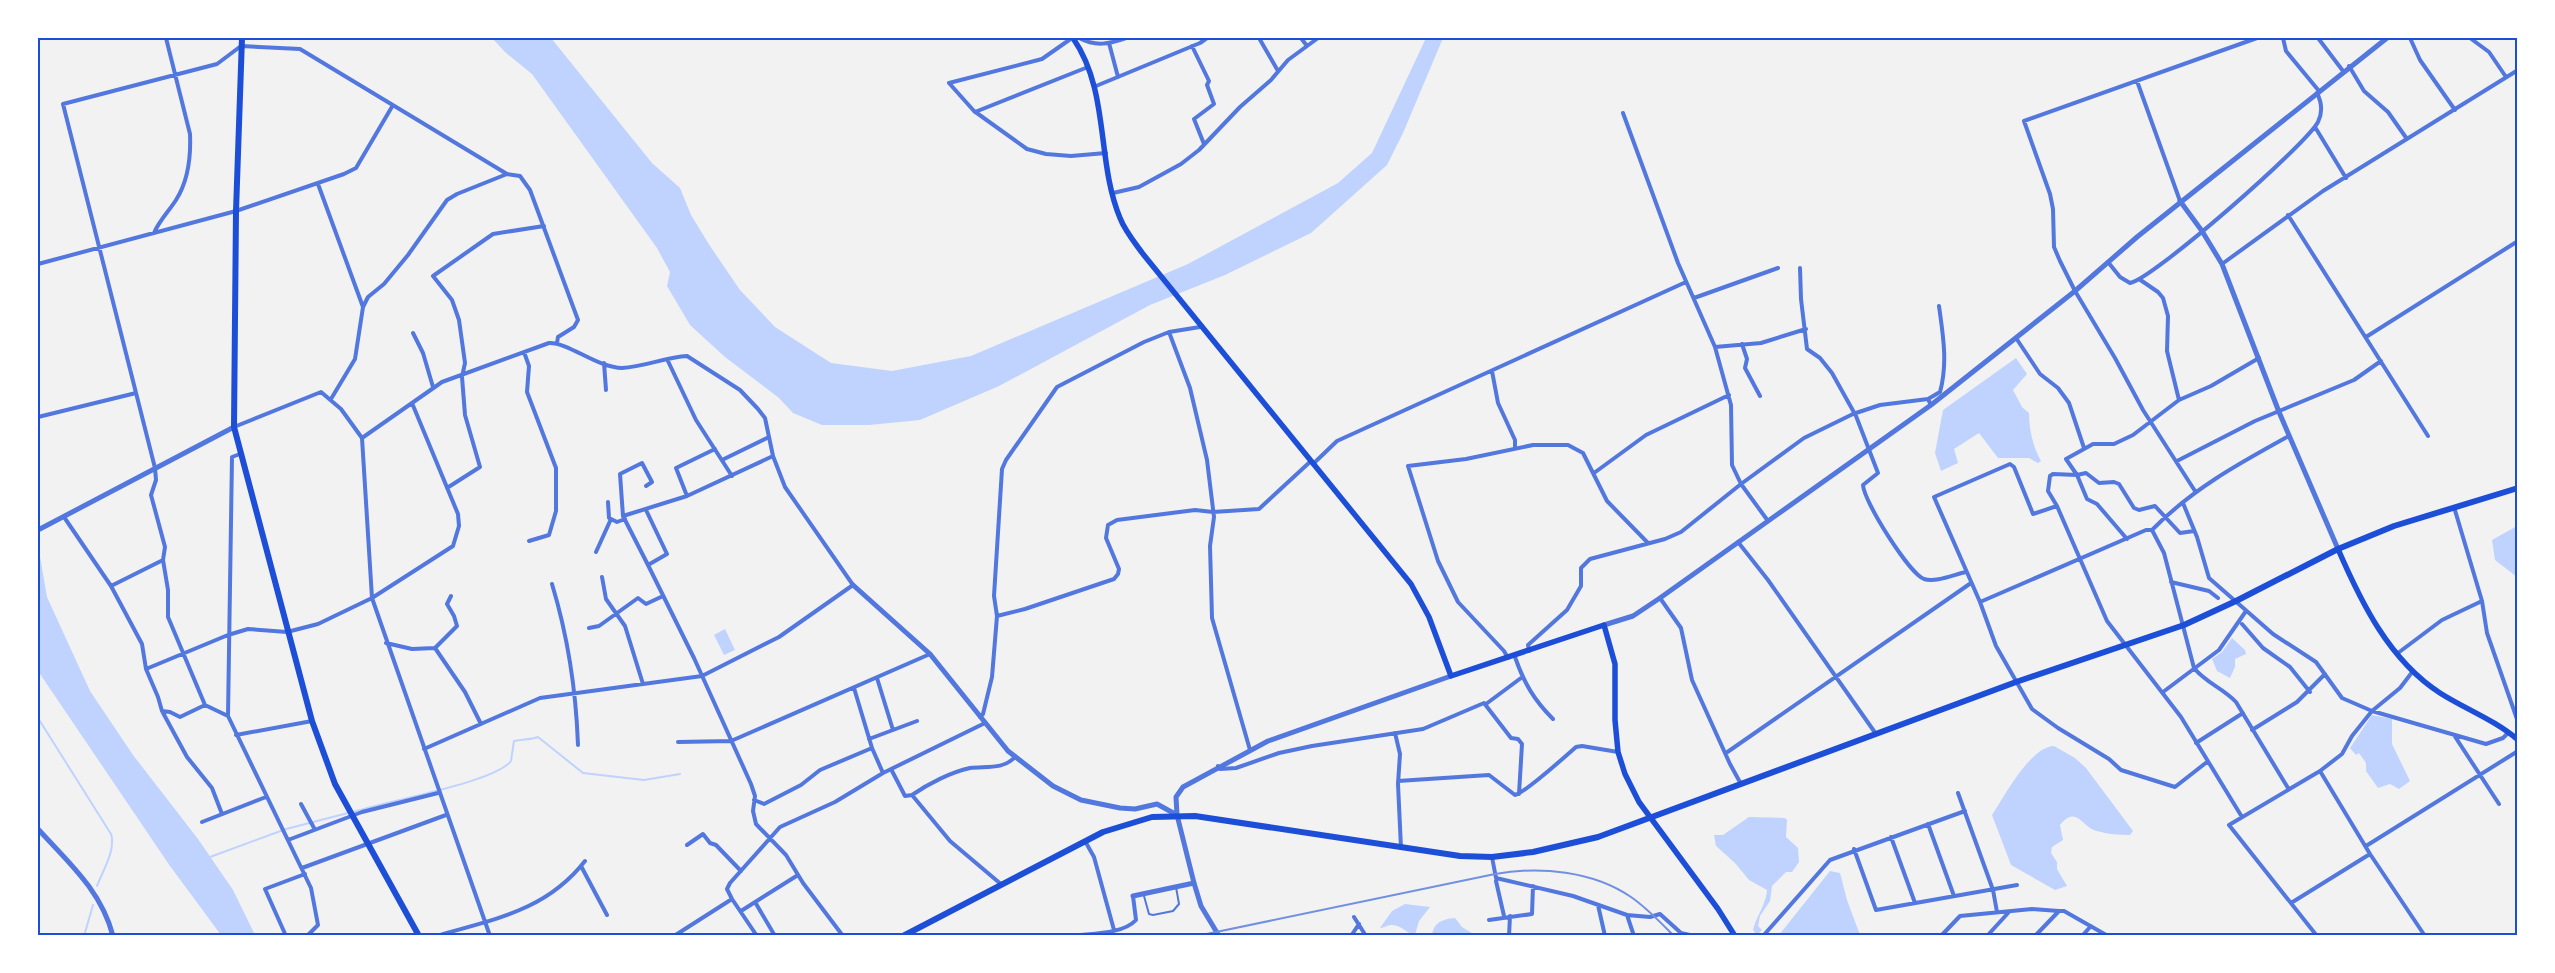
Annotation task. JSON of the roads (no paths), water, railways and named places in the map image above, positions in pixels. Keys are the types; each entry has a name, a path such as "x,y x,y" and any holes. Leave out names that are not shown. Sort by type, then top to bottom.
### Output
{"main road":[{"path":"242,38 236,211 234,427 312,721 335,784 419,936"},
{"path":"1076,38 1096,86 1112,193 1120,219 1149,262 1191,315 1411,584 1429,617 1451,676 1508,659 1604,625 1615,664 1615,720 1618,752 1632,789 1718,909 1735,936"},
{"path":"903,936 1085,841 1127,822 1177,815 1242,822 1460,856 1492,857 1566,846 1651,818 2016,682 2127,646 2184,625 2338,549 2394,526 2518,488"},
{"path":"2338,549 2360,600 2382,634 2413,670 2438,692 2517,738"}],"street":[{"path":"154,233 177,199 187,176 190,134 166,38"},
{"path":"1106,153 1071,156 1046,154 1027,149 976,112 949,83 1042,59 1076,38 1095,44 1126,38"},
{"path":"1106,38 1118,77"},
{"path":"1096,86 1208,38"},
{"path":"1259,38 1278,71"},
{"path":"1301,38 1307,46"},
{"path":"1112,193 1140,187 1181,164 1278,71 1318,38"},
{"path":"2195,491 2151,421 2075,291 2054,247 2053,208 2024,121 2257,38"},
{"path":"2108,262 2125,281 2130,283 2139,280 2176,255 2275,168 2315,127 2321,113 2322,104 2318,92 2286,51 2283,38"},
{"path":"2318,38 2343,71"},
{"path":"1604,625 1633,616 1660,598 1931,406 2075,291 2180,202 2349,66 2387,38"},
{"path":"2410,38 2420,60 2455,110"},
{"path":"2470,38 2489,52 2506,77"},
{"path":"228,716 205,705 168,617 168,590 164,560 165,547 151,495 156,480 155,468 63,104 217,64 241,46 300,49 507,174 520,176 544,226 578,320 574,327 558,337 557,343"},
{"path":"1192,46 1209,81 1207,85 1214,104 1194,119 1204,144"},
{"path":"2349,66 2364,91 2388,112 2407,139"},
{"path":"976,112 1088,67"},
{"path":"2222,264 2288,215 2518,70"},
{"path":"2137,81 2180,202 2202,231 2222,264 2280,412 2338,549"},
{"path":"38,264 236,211 318,184 356,168 393,105"},
{"path":"1624,113 1686,282 1715,347 1729,395 1733,424 1732,465 1741,484 1768,521"},
{"path":"2315,127 2346,178"},
{"path":"331,399 354,359 362,307 368,297 384,284 408,255 447,200 457,194 507,174"},
{"path":"318,184 362,307"},
{"path":"2288,215 2428,436"},
{"path":"447,488 480,467 465,415 462,377 465,372 459,320 452,300 434,276 493,234 544,226"},
{"path":"2366,337 2518,241"},
{"path":"1694,298 1778,268"},
{"path":"1800,268 1801,299 1807,349 1820,358 1832,373 1870,450 1878,473 1863,486 1863,493 1892,542 1916,573 1930,580 1966,572"},
{"path":"2139,280 2158,292 2162,298 2168,316 2167,351 2179,400"},
{"path":"997,616 1025,609 1114,579 1119,569 1106,538 1108,525 1117,520 1195,510 1213,512 1259,509 1337,441 1686,282"},
{"path":"1529,651 1528,645 1567,610 1581,586 1581,568 1590,560 1665,539 1681,532 1741,484 1804,438 1853,414 1880,405 1928,399 1940,392 1946,359 1939,306"},
{"path":"980,717 983,714 992,677 997,616 994,596 996,547 1002,469 1006,460 1057,387 1169,332 1200,326"},
{"path":"1715,347 1761,342 1806,329"},
{"path":"1169,332 1190,388 1207,460 1213,512 1210,546 1212,618 1250,750"},
{"path":"413,333 423,353 433,388"},
{"path":"2016,338 2040,374 2058,388 2069,403 2084,448"},
{"path":"362,438 433,388 465,372 498,363 549,343 557,343 604,363 622,368 687,356 695,359 740,390 765,418 773,456 789,495 853,585 930,654 980,717 1016,758 1053,786 1081,800 1135,809 1156,804 1177,815"},
{"path":"1742,344 1747,359 1745,368 1760,396"},
{"path":"524,352 529,366 527,392 556,468 556,511 549,535 529,541"},
{"path":"2126,539 2097,504 2087,499 2077,475 2066,459 2093,444 2114,444 2133,435 2179,400 2211,386 2259,358"},
{"path":"667,359 696,420 732,476"},
{"path":"2177,461 2255,422 2354,380 2381,361"},
{"path":"604,363 606,390"},
{"path":"1492,371 1498,402 1514,440 1515,448"},
{"path":"38,530 234,427 321,392 331,399 362,438 372,598 446,815 490,936"},
{"path":"38,417 136,393"},
{"path":"1594,473 1646,435 1729,395"},
{"path":"1928,399 1931,406"},
{"path":"146,669 228,635 248,629 287,632 318,624 372,598 453,546 459,526 458,514 412,403"},
{"path":"1980,602 2126,539 2152,530 2165,516 2214,478 2290,436"},
{"path":"722,460 769,437"},
{"path":"1508,659 1504,651 1458,602 1438,561 1408,466 1466,459 1533,444 1568,445 1582,453 1607,501 1648,543"},
{"path":"686,496 676,468 714,449"},
{"path":"240,454 232,457 228,716 311,888 318,925 307,936"},
{"path":"608,502 609,518 617,522 686,496 773,456"},
{"path":"646,486 652,482 642,463 620,474 624,518 702,676 751,784 756,824 786,855 798,875 843,936"},
{"path":"2057,506 2033,514 2014,467 2010,464 1934,497 1980,602 1996,646 2016,682 2032,709 2058,728 2109,759 2121,770 2175,787 2207,762"},
{"path":"2194,531 2180,533 2155,506 2139,510 2134,508 2125,491 2114,482 2099,483 2086,473 2077,475 2052,474 2050,476 2048,491 2082,559 2107,621 2181,716 2207,762 2242,817"},
{"path":"2183,503 2209,578 2273,634 2316,662 2342,698 2372,711 2486,744 2503,738 2508,733"},
{"path":"2454,507 2482,601 2486,633 2518,722"},
{"path":"646,510 668,554 648,565"},
{"path":"64,517 111,586 142,644 146,669 162,711 187,757 212,788 222,814"},
{"path":"596,552 611,519"},
{"path":"2152,530 2164,553 2194,668 2201,677 2228,693 2243,713 2288,788"},
{"path":"1738,542 1768,580 1876,734"},
{"path":"111,586 164,560"},
{"path":"602,577 606,599 625,626 643,684"},
{"path":"2171,582 2209,591 2218,598"},
{"path":"1726,753 1971,583"},
{"path":"552,584 569,648 576,693 578,745"},
{"path":"424,749 540,698 702,676 779,636 853,585"},
{"path":"386,643 412,649 435,648 457,626 447,604 451,596"},
{"path":"589,628 599,626 615,612 638,598 646,604 663,596"},
{"path":"1660,598 1681,628 1692,680 1741,784"},
{"path":"2398,653 2442,620 2482,601"},
{"path":"2163,692 2220,650 2246,611"},
{"path":"2242,624 2263,648 2290,667 2310,692"},
{"path":"435,648 466,692 481,724"},
{"path":"678,742 731,741 930,654"},
{"path":"1514,657 1521,678 1536,702 1553,719"},
{"path":"2317,936 2229,825 2288,788 2320,771 2342,754 2352,736 2372,711 2400,688 2413,670"},
{"path":"2252,730 2310,692 2325,674"},
{"path":"1219,936 1206,916 1194,883 1177,815 1176,797 1183,787 1218,766 1292,731 1451,676"},
{"path":"877,678 893,730"},
{"path":"1218,766 1220,769 1236,768 1279,753 1305,747 1423,729 1477,705 1486,704 1521,678"},
{"path":"854,688 872,748 884,773"},
{"path":"1486,704 1511,738 1518,739 1522,744 1519,794"},
{"path":"162,711 170,712 180,717 205,705"},
{"path":"2196,743 2243,713"},
{"path":"236,735 312,721"},
{"path":"869,739 917,721"},
{"path":"757,936 732,899 728,889 741,871 780,827 835,802 891,769 985,723"},
{"path":"1395,733 1400,754 1398,781 1401,848"},
{"path":"2454,734 2499,804"},
{"path":"1398,781 1489,775 1511,793 1519,794 1528,789 1535,780 1576,747 1582,746 1618,752"},
{"path":"754,800 764,804 801,785 820,770 872,748"},
{"path":"2366,846 2518,751"},
{"path":"891,769 904,796 912,795 953,774 970,768 1006,764 1016,758"},
{"path":"2320,771 2370,854 2425,936"},
{"path":"288,840 314,828 352,815 438,790"},
{"path":"1958,793 1993,890 1997,912"},
{"path":"912,795 950,841 1002,885"},
{"path":"202,822 266,797"},
{"path":"300,804 314,828"},
{"path":"1763,936 1830,860 1965,811"},
{"path":"302,868 446,815"},
{"path":"1928,824 1954,896"},
{"path":"38,829 88,883 107,914 112,936"},
{"path":"687,846 703,834 710,843 716,845 741,871"},
{"path":"1891,837 1914,903"},
{"path":"1085,841 1094,857 1114,930"},
{"path":"1854,850 1876,910 2017,885"},
{"path":"2291,903 2370,854"},
{"path":"1492,857 1504,916"},
{"path":"436,936 485,923 523,909 569,881 585,860"},
{"path":"581,866 607,915"},
{"path":"286,936 265,889 305,874"},
{"path":"741,911 798,875"},
{"path":"1497,878 1533,886 1598,905 1627,916 1650,917 1660,914 1682,933 1694,936"},
{"path":"1070,936 1114,930 1131,925 1136,920 1133,896 1194,883"},
{"path":"1489,920 1504,916 1532,914 1533,886"},
{"path":"674,936 732,899"},
{"path":"755,902 776,936"},
{"path":"1598,905 1605,936"},
{"path":"1940,936 1960,916 2032,909 2064,912 2108,936"},
{"path":"2034,936 2059,911"},
{"path":"1987,936 2009,912"},
{"path":"1510,916 1510,936"},
{"path":"1627,916 1634,936"},
{"path":"1354,917 1366,936"},
{"path":"1351,936 1358,924"},
{"path":"2082,936 2091,926"}],"lane":[{"path":"1144,893 1147,910 1153,915 1173,911 1177,908 1179,904 1176,887"}],"water":[{"path":"492,38 551,38 652,163 680,188 691,215 740,290 775,327 831,363 892,371 971,356 1188,264 1338,183 1372,153 1426,38 1443,38 1403,133 1387,165 1311,233 1225,275 1150,305 999,386 920,420 869,425 822,425 793,413 779,398 725,357 690,325 667,286 670,272 657,248 532,74 506,53"},
{"path":"2016,358 2027,374 2013,390 2022,407 2029,413 2032,438 2041,461 2038,463 2029,458 1998,458 1979,433 1954,449 1958,463 1941,471 1935,453 1943,410"},
{"path":"2517,526 2517,577 2495,560 2492,540"},
{"path":"38,545 47,597 90,691 133,755 198,839 233,890 255,935 221,935 170,866 38,671"},
{"path":"725,629 735,650 724,655 714,635"},
{"path":"2232,638 2245,650 2246,654 2235,659 2235,667 2230,678 2217,671 2212,659 2222,652"},
{"path":"2372,715 2392,719 2392,744 2410,781 2399,789 2390,784 2378,788 2366,771 2366,763 2359,753 2356,755 2350,748"},
{"path":"2054,746 2075,758 2086,768 2133,831 2130,835 2105,833 2092,829 2075,817 2066,819 2060,825 2063,840 2052,847 2051,853 2057,862 2057,869 2067,886 2055,890 2011,865 1992,815 2027,764 2045,749"},
{"path":"1749,817 1785,818 1787,820 1786,837 1798,848 1799,862 1792,872 1786,872 1772,886 1770,901 1760,916 1758,926 1762,930 1757,935 1753,930 1765,901 1767,890 1749,880 1735,863 1716,846 1714,835 1723,835"},
{"path":"1830,871 1840,873 1847,900 1860,935 1779,935"},
{"path":"1405,904 1430,907 1419,921 1415,935 1396,925 1380,928 1392,911"},
{"path":"1455,918 1462,927 1475,935 1432,935 1437,924 1447,919"}],"waterway":[{"path":"38,718 111,834 112,847 97,886"},
{"path":"353,812 438,791 484,777 501,769 511,761 514,741 538,737 583,773 644,780 680,774"},
{"path":"210,857 286,829 348,813"},
{"path":"84,936 93,905"}],"railway":[{"path":"1197,936 1495,874 1530,871 1548,871 1583,876 1616,888 1631,897 1653,915 1674,936"}]}
